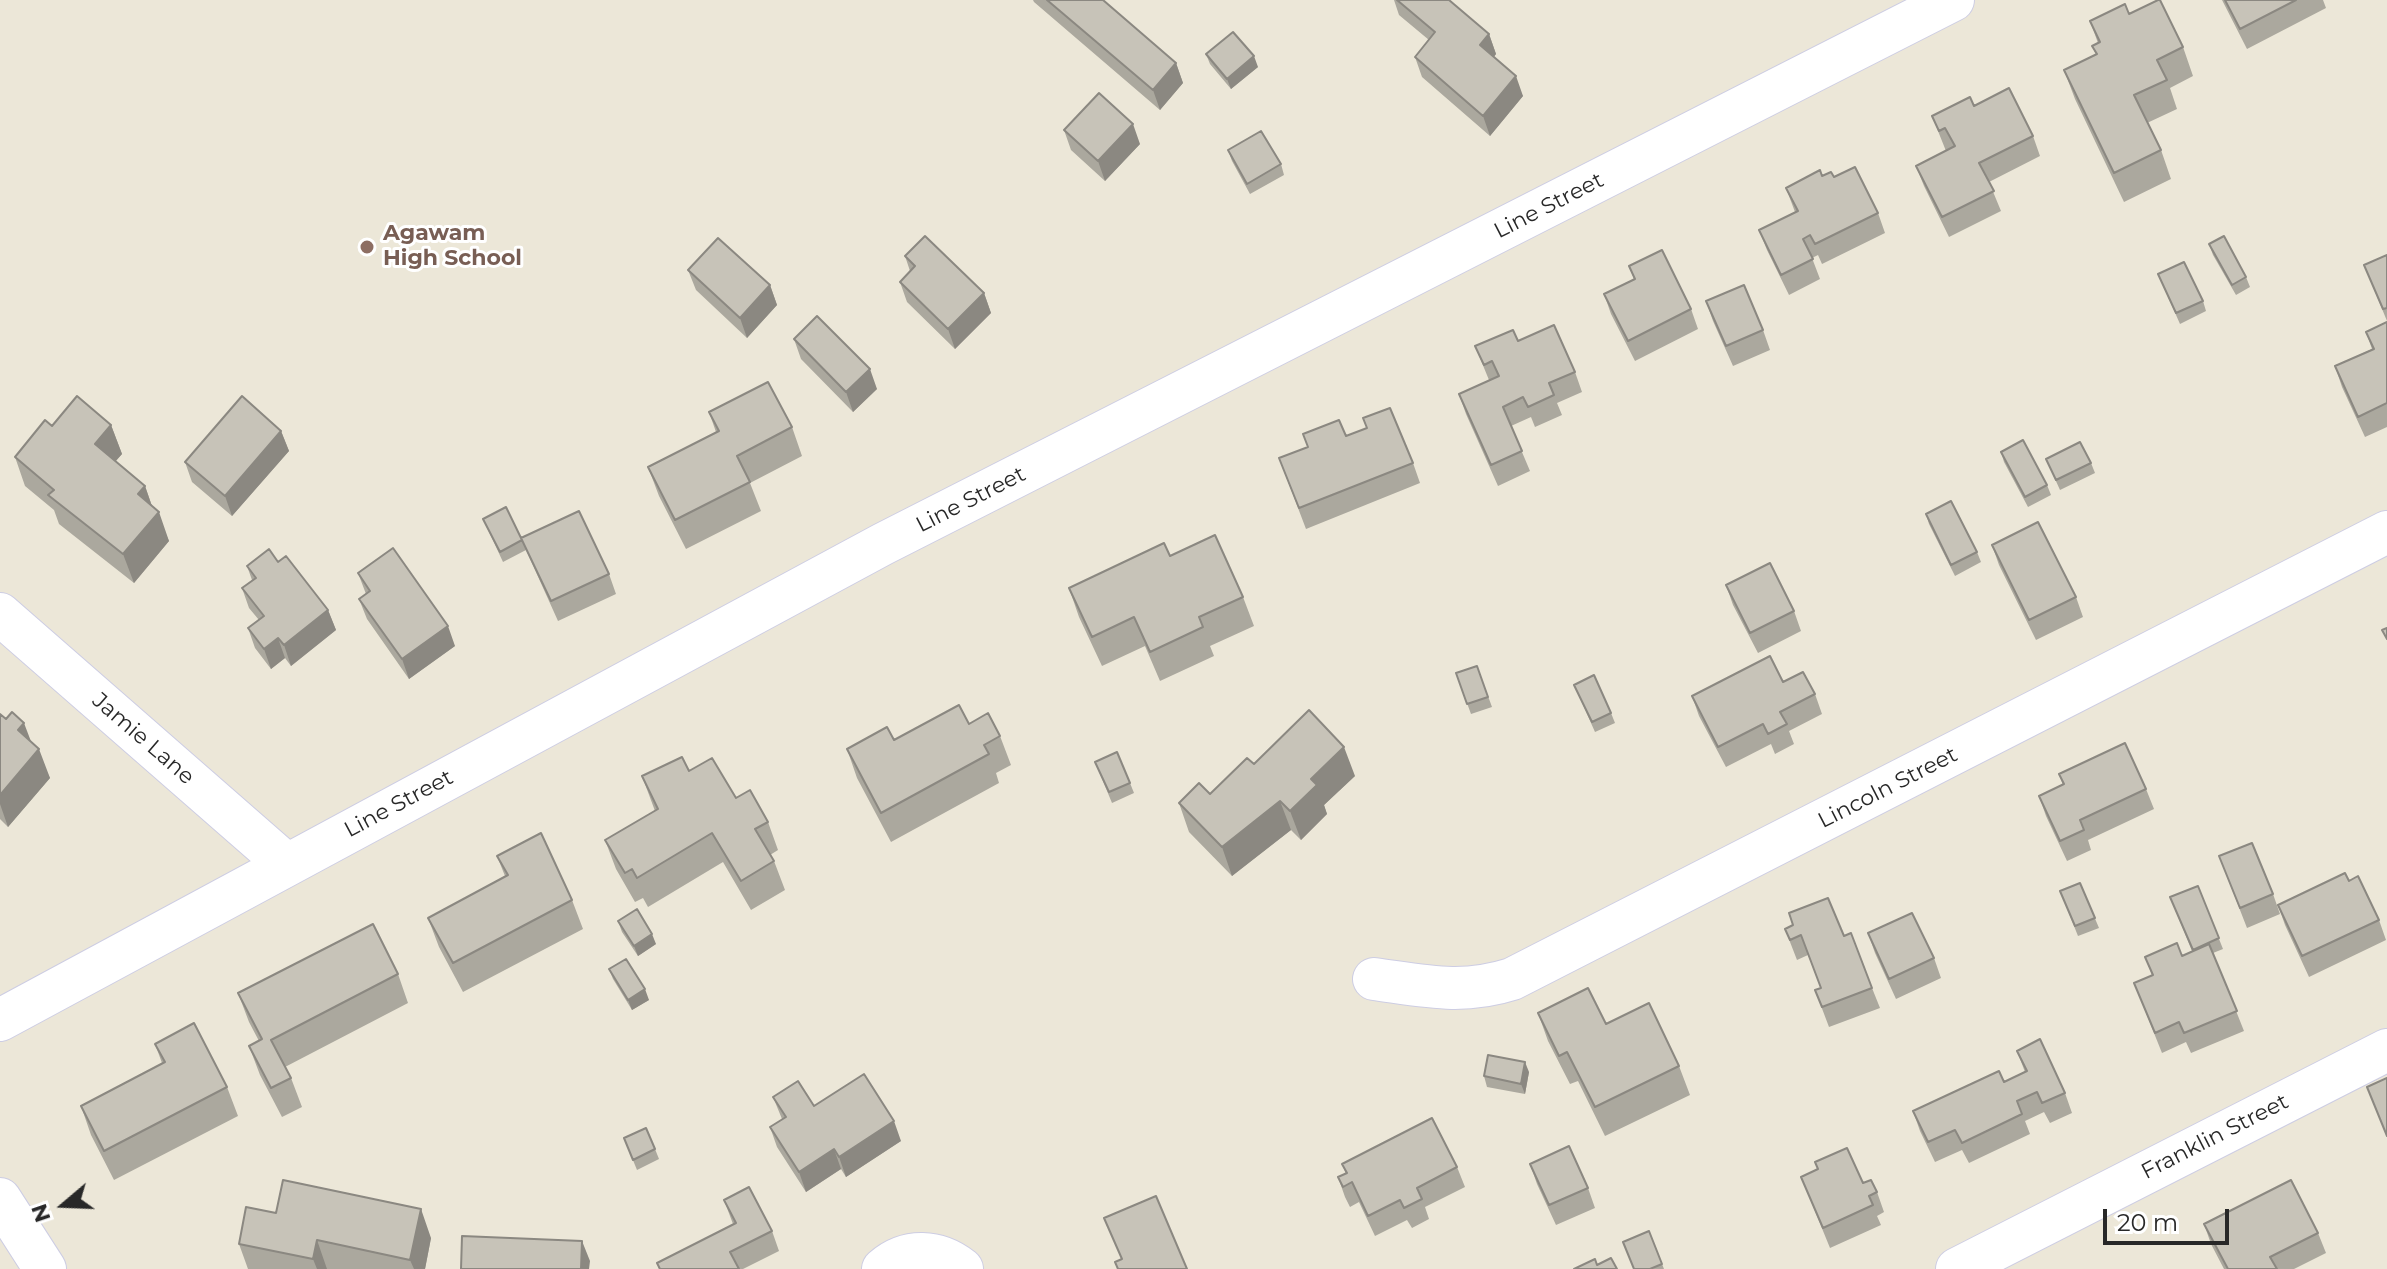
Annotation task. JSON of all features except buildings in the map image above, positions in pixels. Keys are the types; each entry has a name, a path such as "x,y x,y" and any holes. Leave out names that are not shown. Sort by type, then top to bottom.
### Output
{"street":[{"name":"Line Street","path":"0,1020 883,544 1953,0"},
{"name":"Lincoln Street","path":"1374,979 1462,989 1488,987 1512,979 2387,532"},
{"name":"Jamie Lane","path":"0,614 286,864"},
{"name":"Franklin Street","path":"1957,1269 2387,1050"},
{"path":"0,1199 45,1269"},
{"path":"883,1269 898,1259 924,1253 950,1260 962,1269"}],"place":[{"name":"Agawam High School","path":"367,247"}]}
